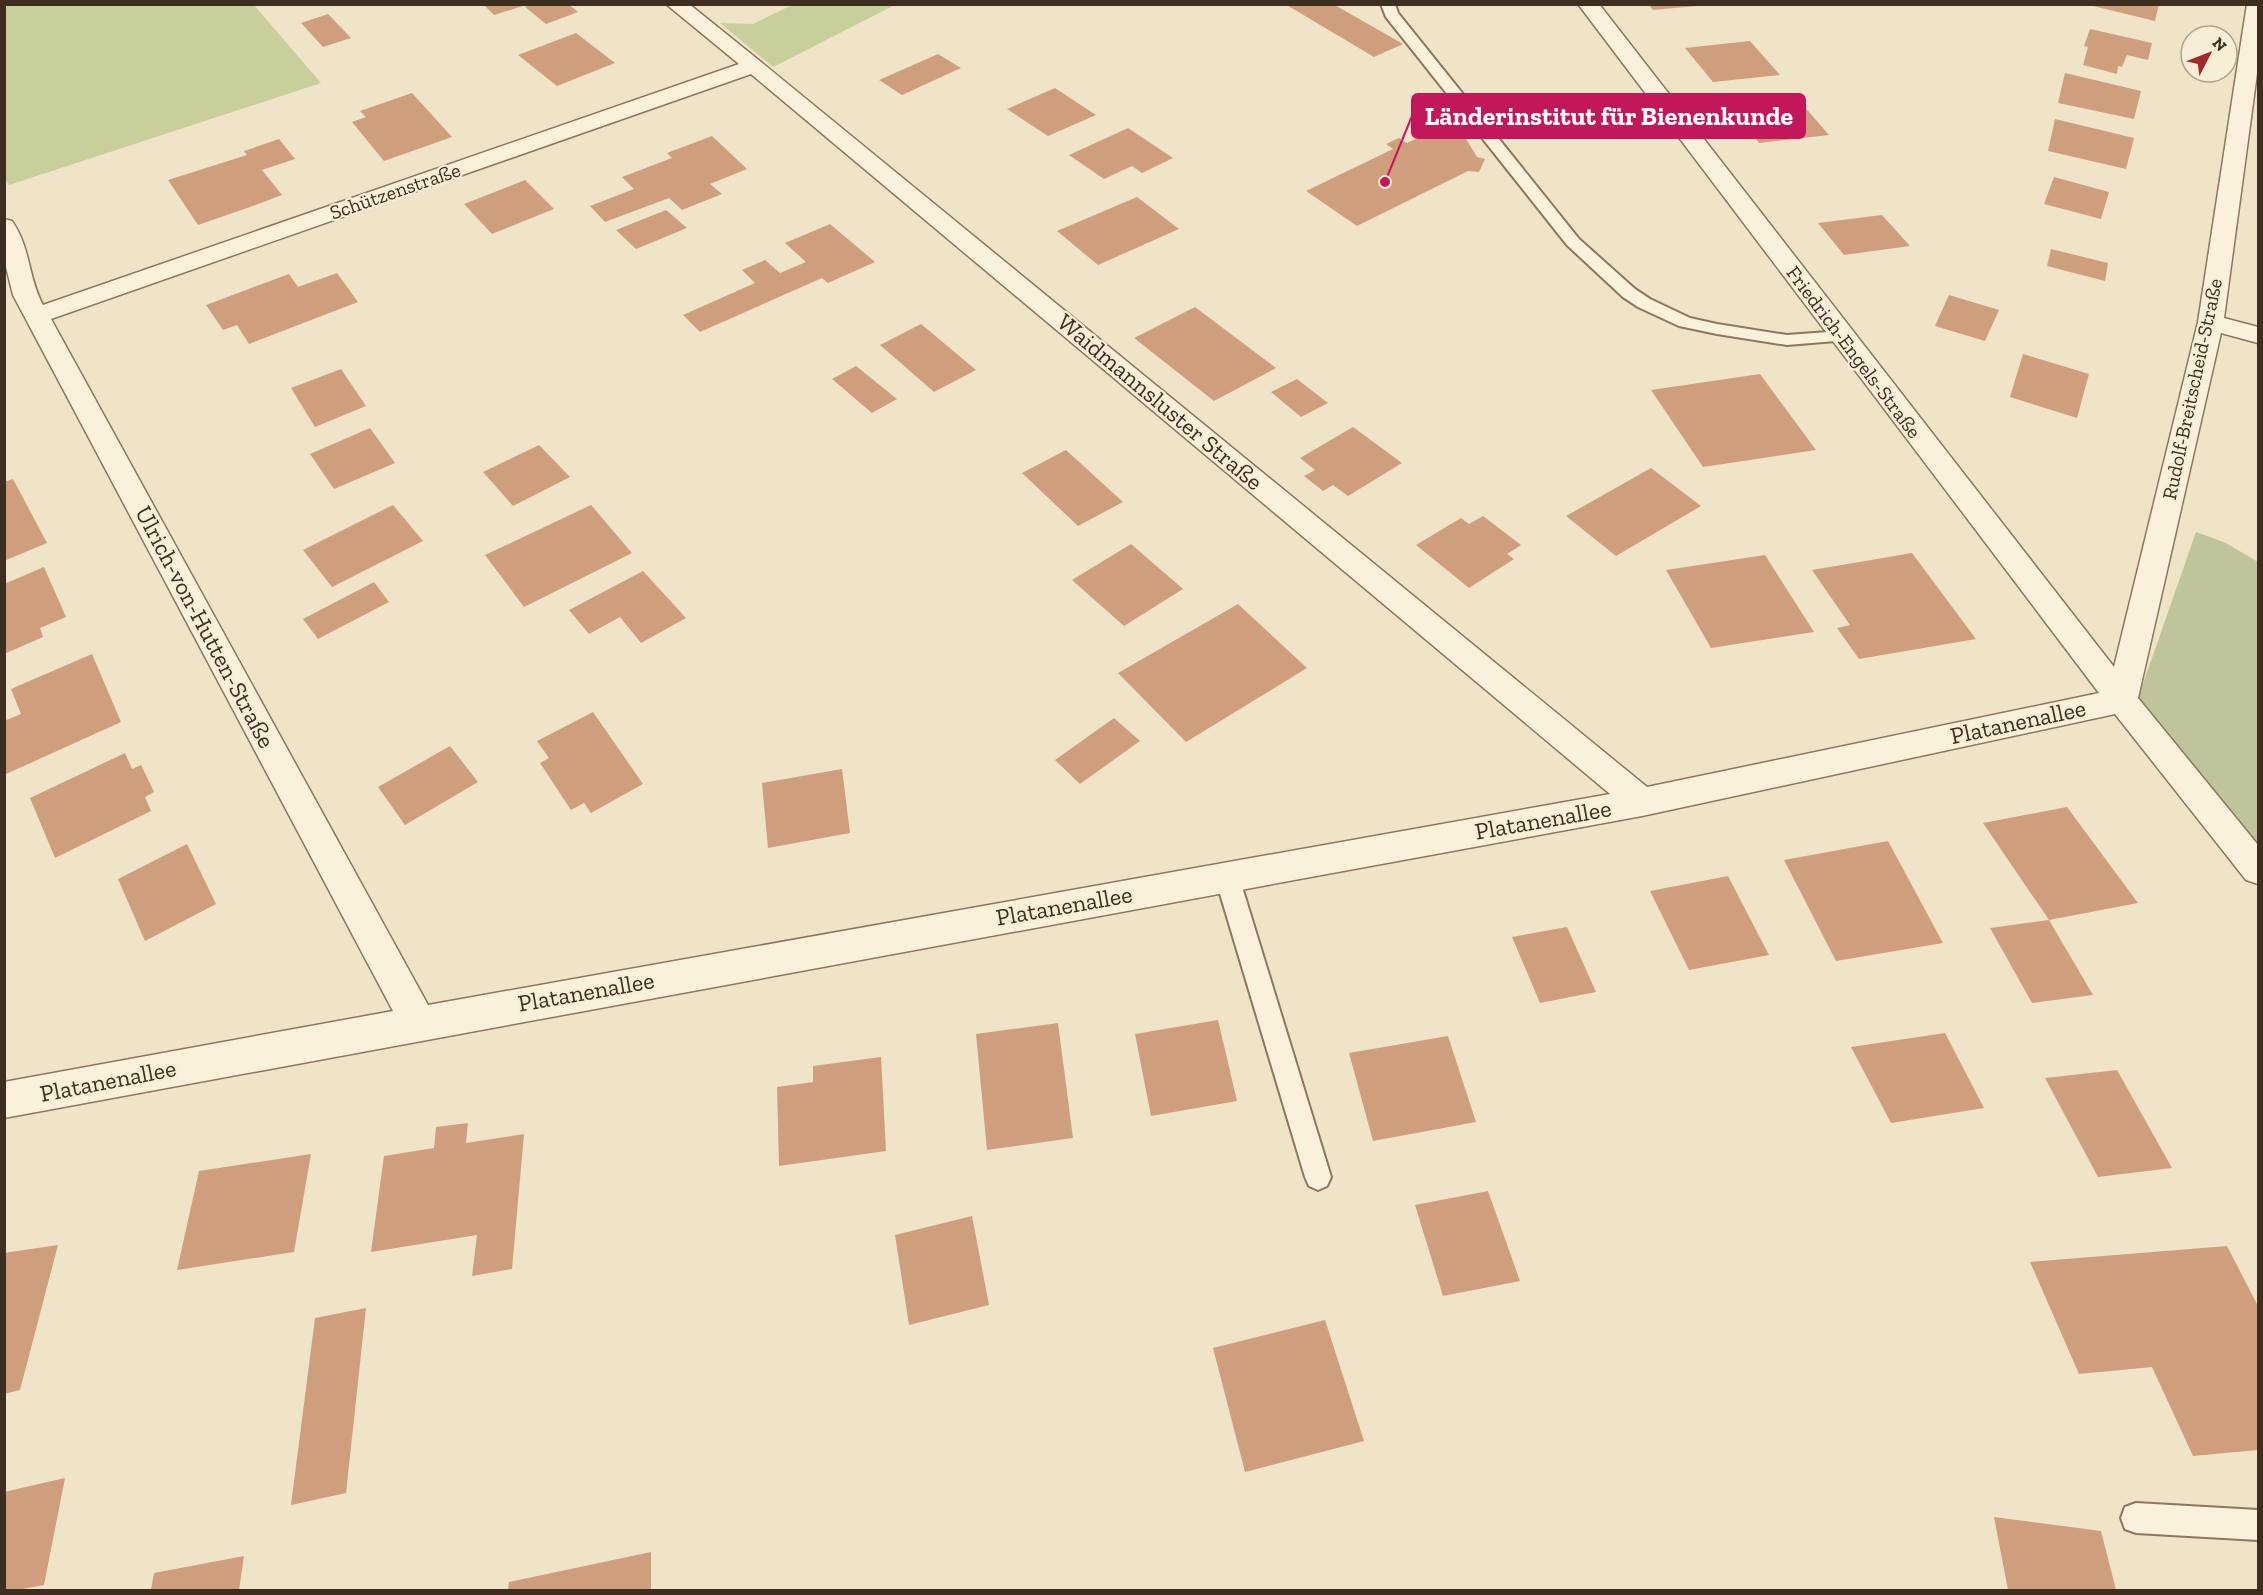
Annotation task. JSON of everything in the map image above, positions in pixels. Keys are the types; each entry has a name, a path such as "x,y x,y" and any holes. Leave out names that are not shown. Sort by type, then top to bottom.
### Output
{"street":[{"name":"Waidmannsluster Straße","path":"676,4 754,66 1642,802"},
{"name":"Friedrich-Engels-Straße","path":"1588,4 2122,700 2259,870"},
{"name":"Rudolf-Breitscheid-Straße","path":"2122,700 2211,322 2257,4"},
{"name":"Schützenstraße","path":"36,316 754,66"},
{"name":"Ulrich-von-Hutten-Straße","path":"4,226 12,239 25,295 419,1023"},
{"path":"2211,322 2259,335"},
{"name":"Platanenallee","path":"4,1100 1642,802 2122,700"}],"lane":[{"path":"1388,4 1398,23 1573,242 1629,293 1644,303 1685,322 1717,329 1787,340 1842,336"},
{"path":"1227,877 1318,1177"},
{"path":"2136,1518 2259,1525"}],"green space":[{"path":"4,5 254,5 321,83 9,185 4,177"},
{"path":"792,5 895,5 773,67 720,23 753,24"},
{"path":"2196,532 2226,543 2258,562 2258,846 2137,701"}],"building":[{"path":"483,4 526,4 526,5 494,15"},
{"path":"532,4 568,4 578,12 546,24 525,7"},
{"path":"1285,4 1333,4 1403,44 1374,57"},
{"path":"1648,4 1697,4 1697,6 1653,10"},
{"path":"2085,4 2159,4 2155,21"},
{"path":"328,14 351,38 323,47 301,23"},
{"path":"2090,29 2152,43 2148,60 2127,55 2122,67 2118,66 2117,74 2083,65 2088,47 2084,46"},
{"path":"576,33 615,63 557,86 518,55"},
{"path":"1750,41 1780,75 1713,82 1685,48"},
{"path":"938,54 961,68 902,95 879,80"},
{"path":"2065,73 2141,91 2134,119 2058,103"},
{"path":"1055,88 1096,115 1048,136 1007,109"},
{"path":"412,93 452,137 384,161 352,122 366,117 360,111"},
{"path":"1796,97 1829,135 1759,143 1728,105"},
{"path":"2055,119 2134,138 2126,169 2048,151"},
{"path":"1457,124 1477,157 1485,159 1479,172 1468,171 1357,226 1306,191 1393,149 1386,144 1399,138 1407,143 1443,126"},
{"path":"1128,128 1173,158 1142,173 1132,166 1104,179 1069,155"},
{"path":"712,136 747,169 710,184 722,194 682,210 669,198 605,222 590,206 634,189 622,177 672,158 667,153"},
{"path":"279,139 295,159 262,170 282,195 250,207 198,225 168,180 247,155 244,151"},
{"path":"2054,177 2109,192 2101,219 2044,204"},
{"path":"525,180 554,209 492,234 464,204"},
{"path":"1137,197 1179,229 1098,265 1057,231"},
{"path":"666,210 687,228 636,249 616,230"},
{"path":"1882,215 1910,246 1844,255 1818,223"},
{"path":"830,224 875,262 828,283 822,278 700,332 683,315 755,283 742,270 765,260 780,273 806,262 785,243"},
{"path":"2051,249 2108,263 2105,281 2047,266"},
{"path":"337,273 358,302 249,344 237,325 223,330 206,305 289,274 298,287"},
{"path":"1949,295 1999,310 1985,341 1935,326"},
{"path":"1195,307 1276,368 1214,401 1134,338"},
{"path":"921,324 976,370 934,392 880,345"},
{"path":"2023,354 2089,374 2077,418 2010,397"},
{"path":"856,366 897,399 872,413 832,379"},
{"path":"341,369 366,406 315,427 291,388"},
{"path":"1760,374 1816,450 1703,467 1651,390"},
{"path":"1297,379 1328,403 1301,417 1271,392"},
{"path":"1353,427 1402,463 1348,496 1333,485 1323,491 1304,476 1315,470 1300,458"},
{"path":"370,428 395,463 334,489 310,454"},
{"path":"539,445 570,477 513,506 483,472"},
{"path":"1066,450 1123,502 1078,526 1022,473"},
{"path":"1651,468 1701,506 1616,556 1566,516"},
{"path":"13,479 47,543 4,561 4,482"},
{"path":"393,505 423,541 332,587 303,550"},
{"path":"591,505 632,553 524,607 485,555"},
{"path":"1483,516 1521,545 1507,554 1514,559 1469,588 1416,545 1461,518 1469,524"},
{"path":"1131,544 1183,589 1124,626 1072,580"},
{"path":"1912,553 1976,639 1859,659 1837,628 1850,625 1812,570"},
{"path":"1765,555 1814,632 1711,648 1666,570"},
{"path":"44,567 66,617 40,628 43,637 4,654 4,584"},
{"path":"643,571 686,618 641,643 620,617 589,634 569,610"},
{"path":"374,582 389,602 318,639 303,619"},
{"path":"1238,604 1307,668 1186,742 1118,673"},
{"path":"92,654 121,722 4,775 4,721 21,714 11,689"},
{"path":"593,712 643,784 591,813 584,803 571,810 540,763 549,758 537,741"},
{"path":"1114,718 1140,741 1080,784 1055,760"},
{"path":"450,746 478,782 405,825 378,787"},
{"path":"125,753 132,769 141,765 154,792 145,797 151,811 55,858 30,798"},
{"path":"842,769 850,833 768,848 762,783"},
{"path":"2067,807 2138,903 2049,920 1983,823"},
{"path":"1888,841 1943,943 1836,961 1784,860"},
{"path":"187,844 216,904 145,941 118,879"},
{"path":"1728,876 1769,955 1689,970 1650,891"},
{"path":"2049,920 2093,995 2032,1003 1990,928"},
{"path":"1567,927 1596,992 1540,1003 1512,937"},
{"path":"1218,1020 1237,1101 1151,1116 1135,1034"},
{"path":"1058,1023 1073,1138 987,1150 976,1034"},
{"path":"1945,1033 1984,1108 1891,1123 1851,1047"},
{"path":"1448,1036 1476,1122 1373,1141 1349,1053"},
{"path":"881,1057 886,1151 779,1166 777,1087 813,1082 813,1066"},
{"path":"2117,1070 2172,1168 2098,1177 2045,1078"},
{"path":"468,1123 466,1143 524,1134 512,1269 472,1276 477,1235 371,1252 384,1156 434,1148 436,1127"},
{"path":"311,1154 294,1252 177,1270 199,1171"},
{"path":"1488,1191 1520,1281 1443,1296 1415,1205"},
{"path":"972,1216 989,1305 909,1325 895,1235"},
{"path":"58,1245 20,1390 4,1394 4,1253"},
{"path":"2227,1246 2258,1306 2258,1450 2193,1456 2152,1367 2079,1374 2030,1262"},
{"path":"366,1308 346,1493 291,1505 315,1318"},
{"path":"1325,1320 1364,1441 1245,1472 1213,1348"},
{"path":"65,1478 44,1585 4,1590 4,1492"},
{"path":"1994,1517 2101,1531 2116,1590 2008,1590"},
{"path":"651,1552 651,1590 508,1590 509,1582"},
{"path":"244,1556 239,1590 151,1590 154,1573"}],"place":[{"name":"Länderinstitut für Bienenkunde","path":"1385,182"}]}
